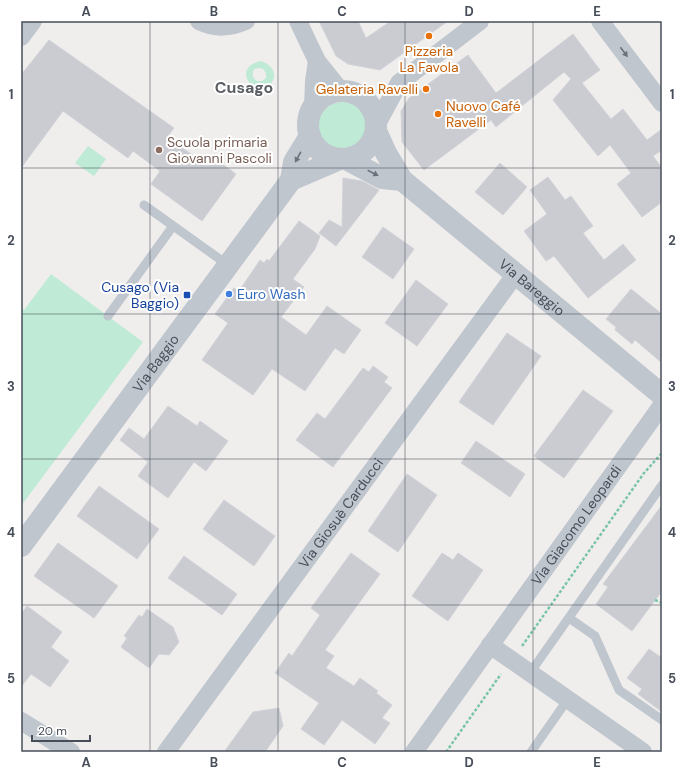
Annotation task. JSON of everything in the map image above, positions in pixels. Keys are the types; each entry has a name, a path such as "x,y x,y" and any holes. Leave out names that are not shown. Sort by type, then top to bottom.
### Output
{"street":[{"path":"21,37 33,21"},
{"path":"199,21 211,27 226,27 246,21"},
{"path":"298,21 317,61 342,91"},
{"path":"291,180 343,159 355,157 365,150 373,141 376,127 399,83 480,21"},
{"path":"600,21 662,103"},
{"path":"317,61 314,81 313,107 308,120 310,136 314,145 321,152 332,158 343,159 382,178 402,180"},
{"path":"313,107 324,96 342,91 358,95 368,102 374,112 376,127"},
{"name":"Via Bareggio","path":"376,127 386,153 402,180 515,275 662,395"},
{"name":"Via Baggio","path":"24,537 291,180 294,162 310,136"},
{"name":"Via Giosuè Carducci","path":"166,752 515,275"},
{"name":"Via Giacomo Leopardi","path":"414,752 662,405"},
{"path":"490,645 643,752"},
{"path":"21,721 71,752"}],"lane":[{"path":"144,204 228,265"},
{"path":"108,316 173,226"},
{"path":"530,672 662,485"},
{"path":"569,618 595,636 619,690 662,720"},
{"path":"530,752 568,699"}],"path":[{"path":"446,752 644,473 662,453"},
{"path":"655,600 662,603"}],"green space":[{"path":"261,61 270,66 274,72 274,78 267,88 260,89 249,83 246,77 247,70 251,65","holes":["254,69 263,69 266,73 266,78 262,81 257,81 254,79"]},
{"path":"342,102 351,104 359,109 364,117 366,126 364,135 359,143 351,148 342,150 333,148 325,143 320,135 318,126 320,117 325,109 333,104"},
{"path":"88,146 106,159 94,176 75,163"},
{"path":"51,274 143,342 21,506 21,308 24,310"}],"building":[{"path":"319,21 358,21 366,38 391,21 448,21 380,70 348,64 336,56"},
{"path":"573,34 600,70 582,83 611,119 623,109 647,140 662,129 662,150 653,156 662,168 662,202 642,217 617,184 631,173 610,145 598,156 553,100 571,79 564,72 496,127 491,120 424,170 402,142 401,111 409,98 468,55 496,93"},
{"path":"49,40 174,128 167,137 208,166 214,158 236,174 202,221 151,184 160,171 133,151 128,158 63,111 21,168 21,75"},
{"path":"500,163 527,187 503,215 475,192"},
{"path":"548,177 565,200 571,196 593,226 583,233 604,260 623,244 636,260 588,298 554,256 546,261 524,231 547,214 530,190"},
{"path":"343,178 362,181 379,190 336,246 319,233 329,220 342,227"},
{"path":"299,221 320,236 315,249 293,279 304,287 281,317 306,335 327,306 361,330 344,354 335,348 305,391 272,369 253,395 202,360 228,323 215,314 234,288 239,291 260,260 264,263 267,259 269,261"},
{"path":"383,227 414,249 393,279 362,257"},
{"path":"416,280 448,304 417,346 385,323"},
{"path":"631,289 662,314 662,363 635,340 632,344 615,330 616,327 606,319"},
{"path":"507,333 541,356 493,425 459,402"},
{"path":"373,366 388,377 384,382 392,388 333,467 296,440 317,413 325,419 363,368 369,372"},
{"path":"583,390 613,411 564,478 534,456"},
{"path":"168,406 197,426 200,421 228,441 206,471 194,462 168,498 138,476 148,462 120,440 129,428 144,439"},
{"path":"476,441 525,474 510,497 461,463"},
{"path":"407,474 437,495 398,552 368,531"},
{"path":"99,486 159,529 137,559 77,516"},
{"path":"224,500 275,536 254,566 203,529"},
{"path":"662,505 662,591 632,631 596,604 608,587 603,584"},
{"path":"58,543 118,586 94,618 34,576"},
{"path":"351,553 380,574 325,650 334,656 326,668 354,686 360,678 378,691 376,693 392,705 382,718 390,723 375,744 342,720 324,745 301,729 319,703 275,673 289,653 292,656 320,615 311,608"},
{"path":"442,553 453,560 458,553 483,570 448,621 412,596"},
{"path":"184,556 237,594 222,615 168,578"},
{"path":"27,606 62,632 51,647 69,661 50,687 31,674 21,687 21,614"},
{"path":"147,609 173,627 179,642 169,655 159,654 149,668 121,647 127,638 124,636 139,615 142,617"},
{"path":"649,649 662,658 662,712 638,694 642,689 627,678"},
{"path":"279,708 283,726 265,752 224,752 253,712"}],"place":[{"name":"Pizzeria La Favola","path":"429,36"},
{"name":"Gelateria Ravelli","path":"426,89"},
{"name":"Nuovo Café Ravelli","path":"438,114"},
{"name":"Scuola primaria Giovanni Pascoli","path":"159,150"},
{"name":"Euro Wash","path":"229,294"},
{"name":"Cusago (Via Baggio)","path":"187,295"}],"district":[{"name":"Cusago","path":"244,87"}]}
